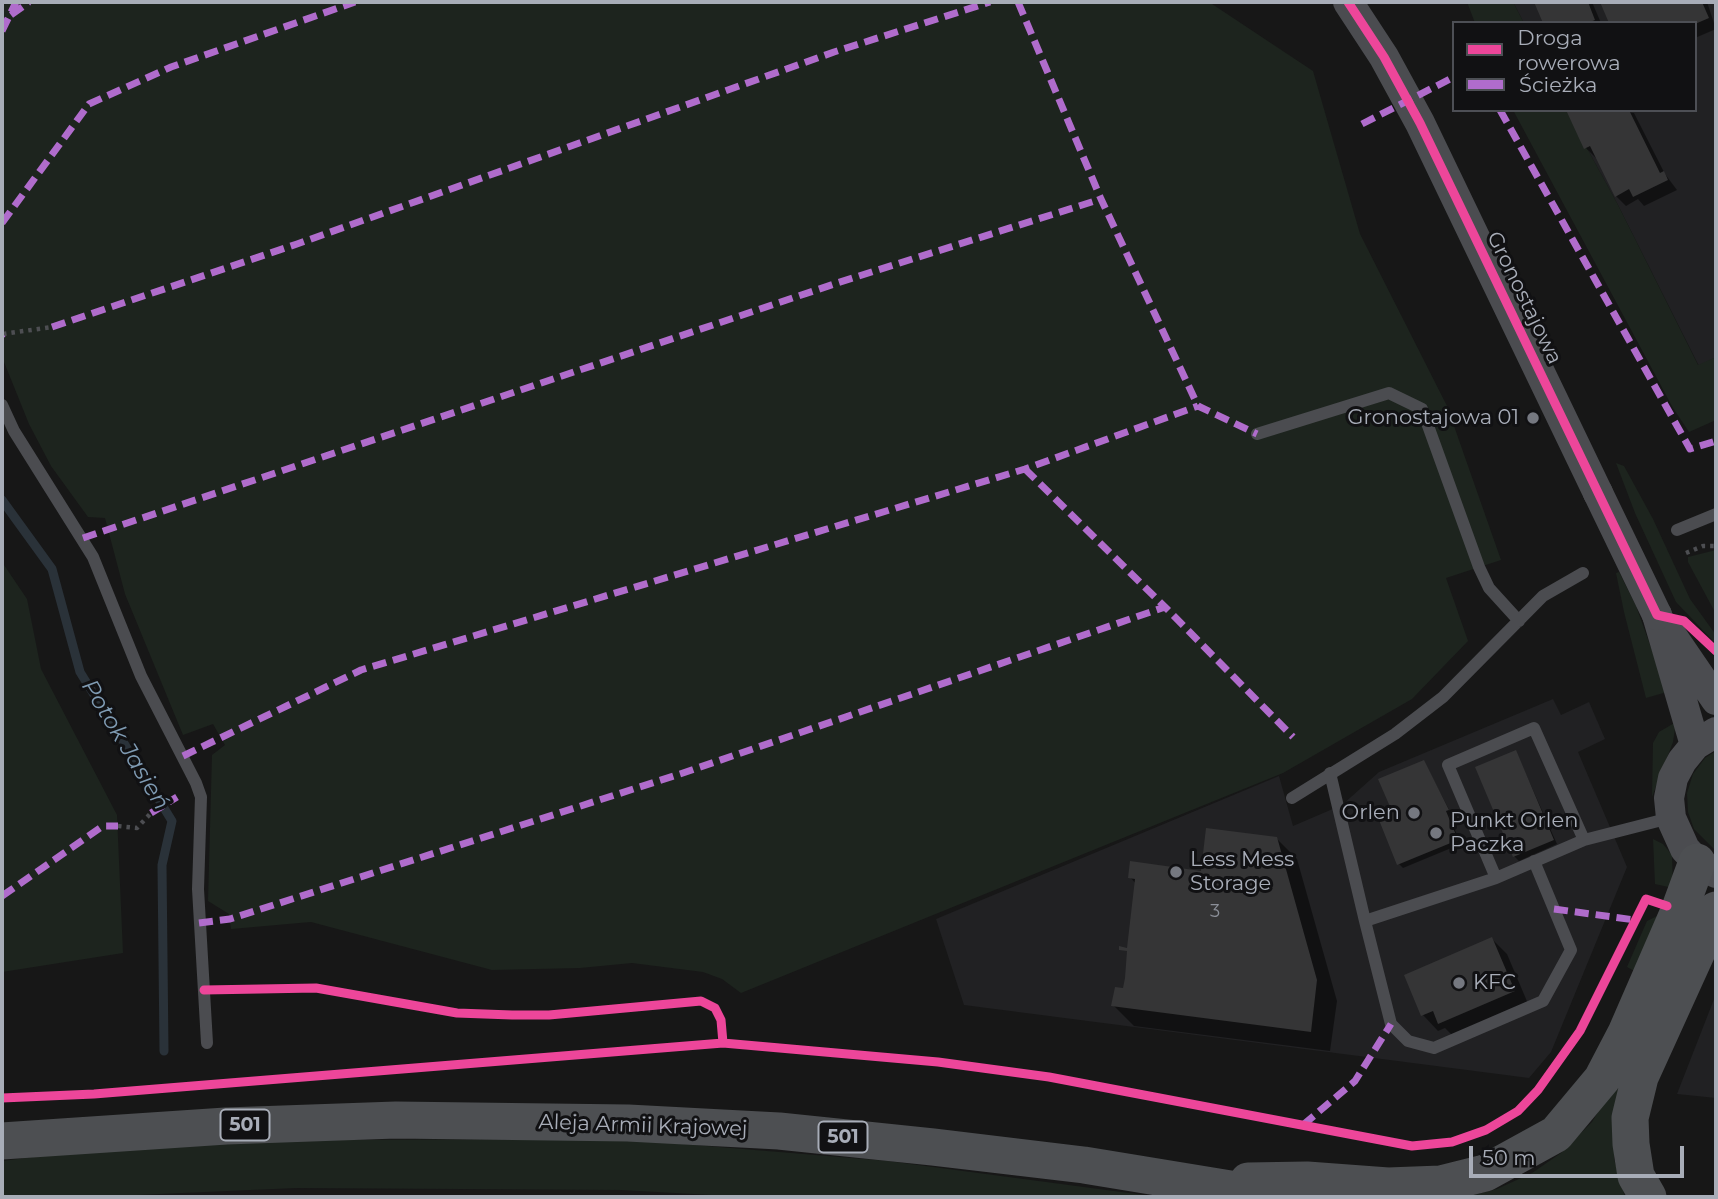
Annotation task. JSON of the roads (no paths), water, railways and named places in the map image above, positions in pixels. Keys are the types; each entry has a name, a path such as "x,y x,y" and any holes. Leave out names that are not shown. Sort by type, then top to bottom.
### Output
{"main road":[{"path":"1195,1181 1307,1180 1388,1186 1441,1184 1485,1173 1556,1134 1602,1079 1626,1033 1679,911 1706,867"},
{"path":"1648,1197 1636,1176 1630,1118 1640,1077 1716,910"},
{"name":"Aleja Armii Krajowej","path":"2,1141 199,1127 382,1121 628,1123 849,1137 1195,1181 1279,1197"}],"street":[{"name":"Gronostajowa","path":"1348,2 1384,57 1420,123 1657,615 1705,738"},
{"name":"Gronostajowa","path":"1657,615 1693,662 1716,700"},
{"path":"1705,738 1673,778 1669,798 1676,834 1706,867"}],"lane":[{"path":"1257,434 1389,393 1422,409 1479,567 1489,588 1519,621"},
{"path":"2,405 14,431 93,557 141,676 201,797 198,889 207,1043"},
{"path":"1677,530 1716,514"},
{"path":"1292,798 1395,734 1443,697 1543,596 1583,573"},
{"path":"1496,878 1448,765 1534,728 1584,840"},
{"path":"1330,774 1391,1024 1408,1041 1434,1048 1543,1001 1571,950 1534,862"},
{"path":"1365,921 1496,878 1584,840 1671,818"}],"waterway":[{"name":"Potok Jasień","path":"2,500 52,569 80,672 172,821 162,865 164,1051"}],"place":[{"name":"Gronostajowa 01","path":"1533,418"},
{"name":"Orlen","path":"1414,813"},
{"name":"Punkt Orlen Paczka","path":"1436,833"},
{"name":"Less Mess Storage","path":"1176,872"},
{"name":"KFC","path":"1459,983"}]}
